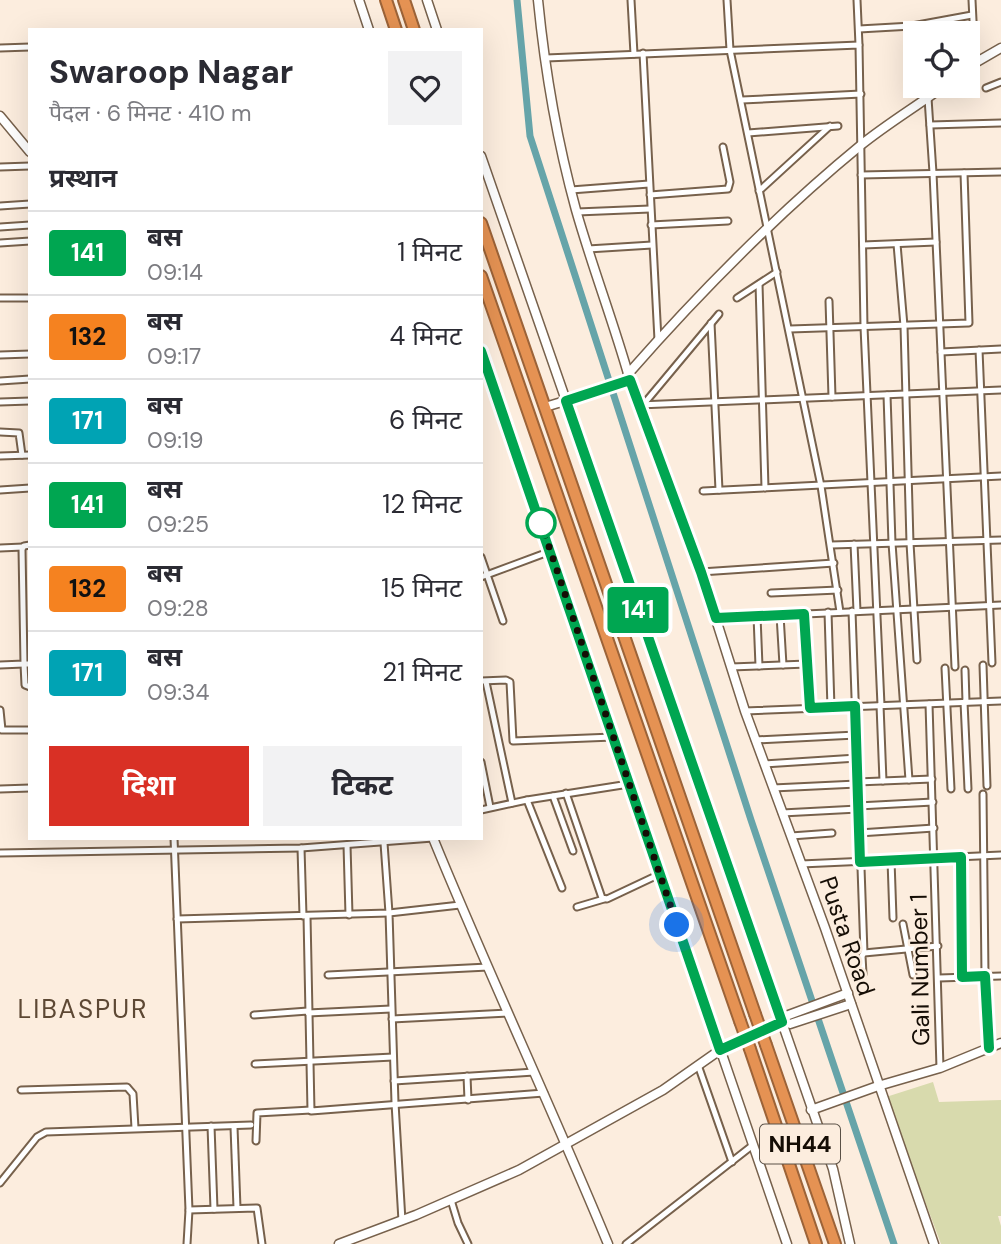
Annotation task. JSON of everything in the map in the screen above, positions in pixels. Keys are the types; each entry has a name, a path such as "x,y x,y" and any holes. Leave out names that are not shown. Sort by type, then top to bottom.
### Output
{"highway":[{"path":"386,0 395,28"},
{"path":"404,0 413,28"},
{"name":"NH44","path":"483,229 835,1244"},
{"name":"NH44","path":"483,282 816,1244"}],"main road":[{"path":"359,0 368,28"},
{"path":"427,0 436,28"},
{"name":"Pusta Road","path":"538,0 551,102 571,190 626,379 641,405 701,572 755,740 848,993 934,1244"},
{"path":"980,59 1001,48"},
{"path":"545,407 626,379 713,281 767,229 861,145 928,98"},
{"path":"0,116 28,150"},
{"path":"483,162 833,1169 850,1244"},
{"path":"483,357 788,1244"},
{"path":"434,840 608,1244"},
{"path":"339,1244 402,1221 519,1170 663,1090 720,1050 783,1022 786,1016 848,993"},
{"path":"783,1022 790,1024 851,1004"},
{"path":"811,1110 940,1068 1001,1043"}],"street":[{"path":"631,0 634,54"},
{"path":"727,0 730,50 790,329 821,486 841,612"},
{"path":"857,0 864,327 883,781"},
{"path":"972,0 972,21"},
{"path":"859,29 912,26 972,15"},
{"path":"546,58 859,45"},
{"path":"0,48 28,47"},
{"path":"643,54 658,340"},
{"path":"986,88 1001,82"},
{"path":"742,100 861,94"},
{"path":"928,98 955,667"},
{"path":"930,125 1001,123"},
{"path":"748,133 838,126"},
{"path":"759,191 831,127"},
{"path":"650,195 727,189 730,182 723,147"},
{"path":"0,167 28,166"},
{"path":"861,175 1001,172"},
{"path":"790,329 970,322 964,173"},
{"path":"571,190 649,184"},
{"path":"0,206 28,204"},
{"path":"577,212 650,209"},
{"path":"651,225 728,221"},
{"path":"0,227 28,225"},
{"path":"0,243 28,242"},
{"path":"863,245 936,242"},
{"path":"897,244 904,326 910,543 917,660"},
{"path":"588,249 652,245"},
{"path":"737,298 776,272"},
{"path":"758,284 765,488"},
{"path":"0,298 28,298"},
{"path":"829,301 831,397"},
{"path":"641,405 719,314"},
{"path":"711,323 719,490"},
{"path":"941,352 1001,349"},
{"path":"979,350 992,663"},
{"path":"0,355 28,354"},
{"path":"0,381 28,379"},
{"path":"641,405 1001,390"},
{"path":"887,394 892,543 909,780"},
{"path":"0,402 28,401"},
{"path":"0,432 28,432"},
{"path":"19,433 22,455"},
{"path":"0,456 28,455"},
{"path":"703,491 1001,476"},
{"path":"0,490 28,488"},
{"path":"831,545 1001,540"},
{"path":"854,544 855,706 863,974"},
{"path":"0,548 26,546 25,685 28,686"},
{"path":"503,621 484,576 551,551"},
{"path":"701,572 834,563"},
{"path":"771,593 838,590"},
{"path":"716,618 1001,605"},
{"path":"828,612 831,708"},
{"path":"804,614 810,708"},
{"path":"780,615 782,665"},
{"path":"757,616 759,666"},
{"path":"0,665 27,664"},
{"path":"731,667 807,664"},
{"path":"983,665 987,786"},
{"path":"945,668 951,789"},
{"path":"965,670 968,789"},
{"path":"512,803 484,681 510,682 513,741 613,737"},
{"path":"745,711 1001,701"},
{"name":"Gali Number 1","path":"929,704 940,1068"},
{"path":"0,710 2,730 28,730"},
{"path":"755,740 856,735"},
{"path":"764,764 857,758"},
{"path":"483,772 490,807"},
{"path":"773,788 932,779"},
{"path":"483,809 629,784"},
{"path":"0,789 28,788"},
{"path":"566,793 604,899"},
{"path":"983,794 985,976 989,1048"},
{"path":"553,796 573,851"},
{"path":"527,800 562,888"},
{"path":"782,813 933,803"},
{"path":"859,833 934,828"},
{"path":"791,836 832,833"},
{"path":"174,840 189,1210 187,1244"},
{"path":"324,840 325,846"},
{"path":"0,853 301,848 382,841 389,913 395,1105 402,1221"},
{"path":"348,843 349,915"},
{"path":"301,848 311,1110"},
{"path":"802,864 1001,855"},
{"path":"961,857 962,977"},
{"path":"891,860 893,918"},
{"path":"577,906 604,899 660,874"},
{"path":"177,919 349,915 460,905"},
{"path":"903,924 913,975"},
{"path":"864,953 938,946"},
{"path":"328,975 488,967"},
{"path":"939,978 1001,976"},
{"path":"254,1015 391,1009"},
{"path":"392,1019 508,1013"},
{"path":"255,1064 393,1057"},
{"path":"698,1065 732,1161"},
{"path":"394,1081 534,1072"},
{"path":"467,1076 468,1100"},
{"path":"20,1090 127,1087 133,1094 135,1128"},
{"path":"256,1141 257,1113 544,1093"},
{"path":"0,1183 41,1134 52,1131 251,1125"},
{"path":"211,1126 214,1209"},
{"path":"234,1126 237,1208"},
{"path":"626,1244 753,1145"},
{"path":"451,1200 468,1244"},
{"path":"189,1210 259,1210 262,1244"}],"green space":[{"path":"933,1082 939,1102 1001,1100 1001,1216 998,1216 1001,1244 941,1244 886,1097"}],"waterway":[{"path":"517,0 530,136 751,820 894,1244"}],"bus line":[{"name":"141","path":"483,357 720,1050 782,1022 566,401 630,380 716,618 804,614 810,708 855,706 860,862 961,857 962,977 985,976 989,1048"}],"district":[{"name":"LIBASPUR","path":"83,1009"}],"route":[{"path":"541,523 677,925"}]}
